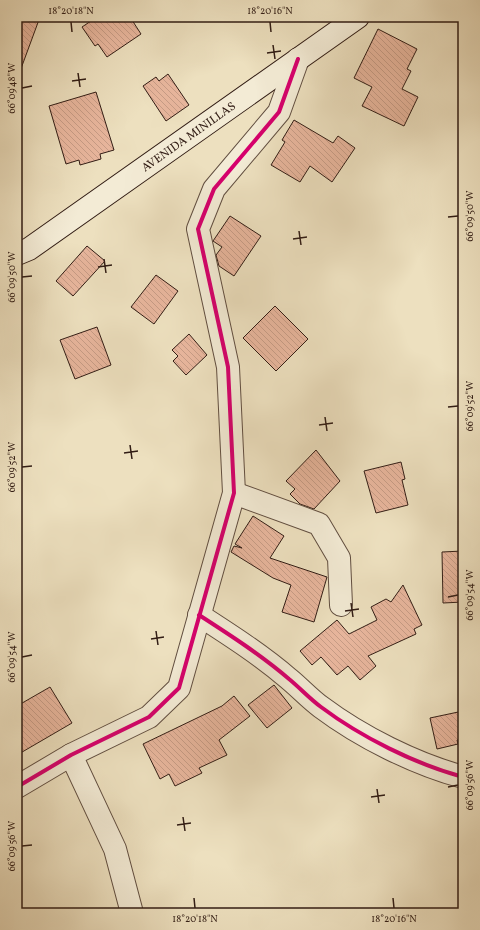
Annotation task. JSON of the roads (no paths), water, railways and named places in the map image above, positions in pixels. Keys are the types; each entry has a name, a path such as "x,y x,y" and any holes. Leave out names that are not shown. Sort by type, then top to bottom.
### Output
{"street":[{"name":"AVENIDA MINILLAS","path":"17,254 29,249 358,17"},
{"path":"17,787 71,755 149,717 179,688 234,493 228,367 198,229 214,189 279,112 298,59"},
{"path":"234,493 319,524 339,558 341,605"},
{"path":"200,615 239,641 290,679 321,707 376,742 435,769 463,777"},
{"path":"71,755 115,849 132,913"}]}
